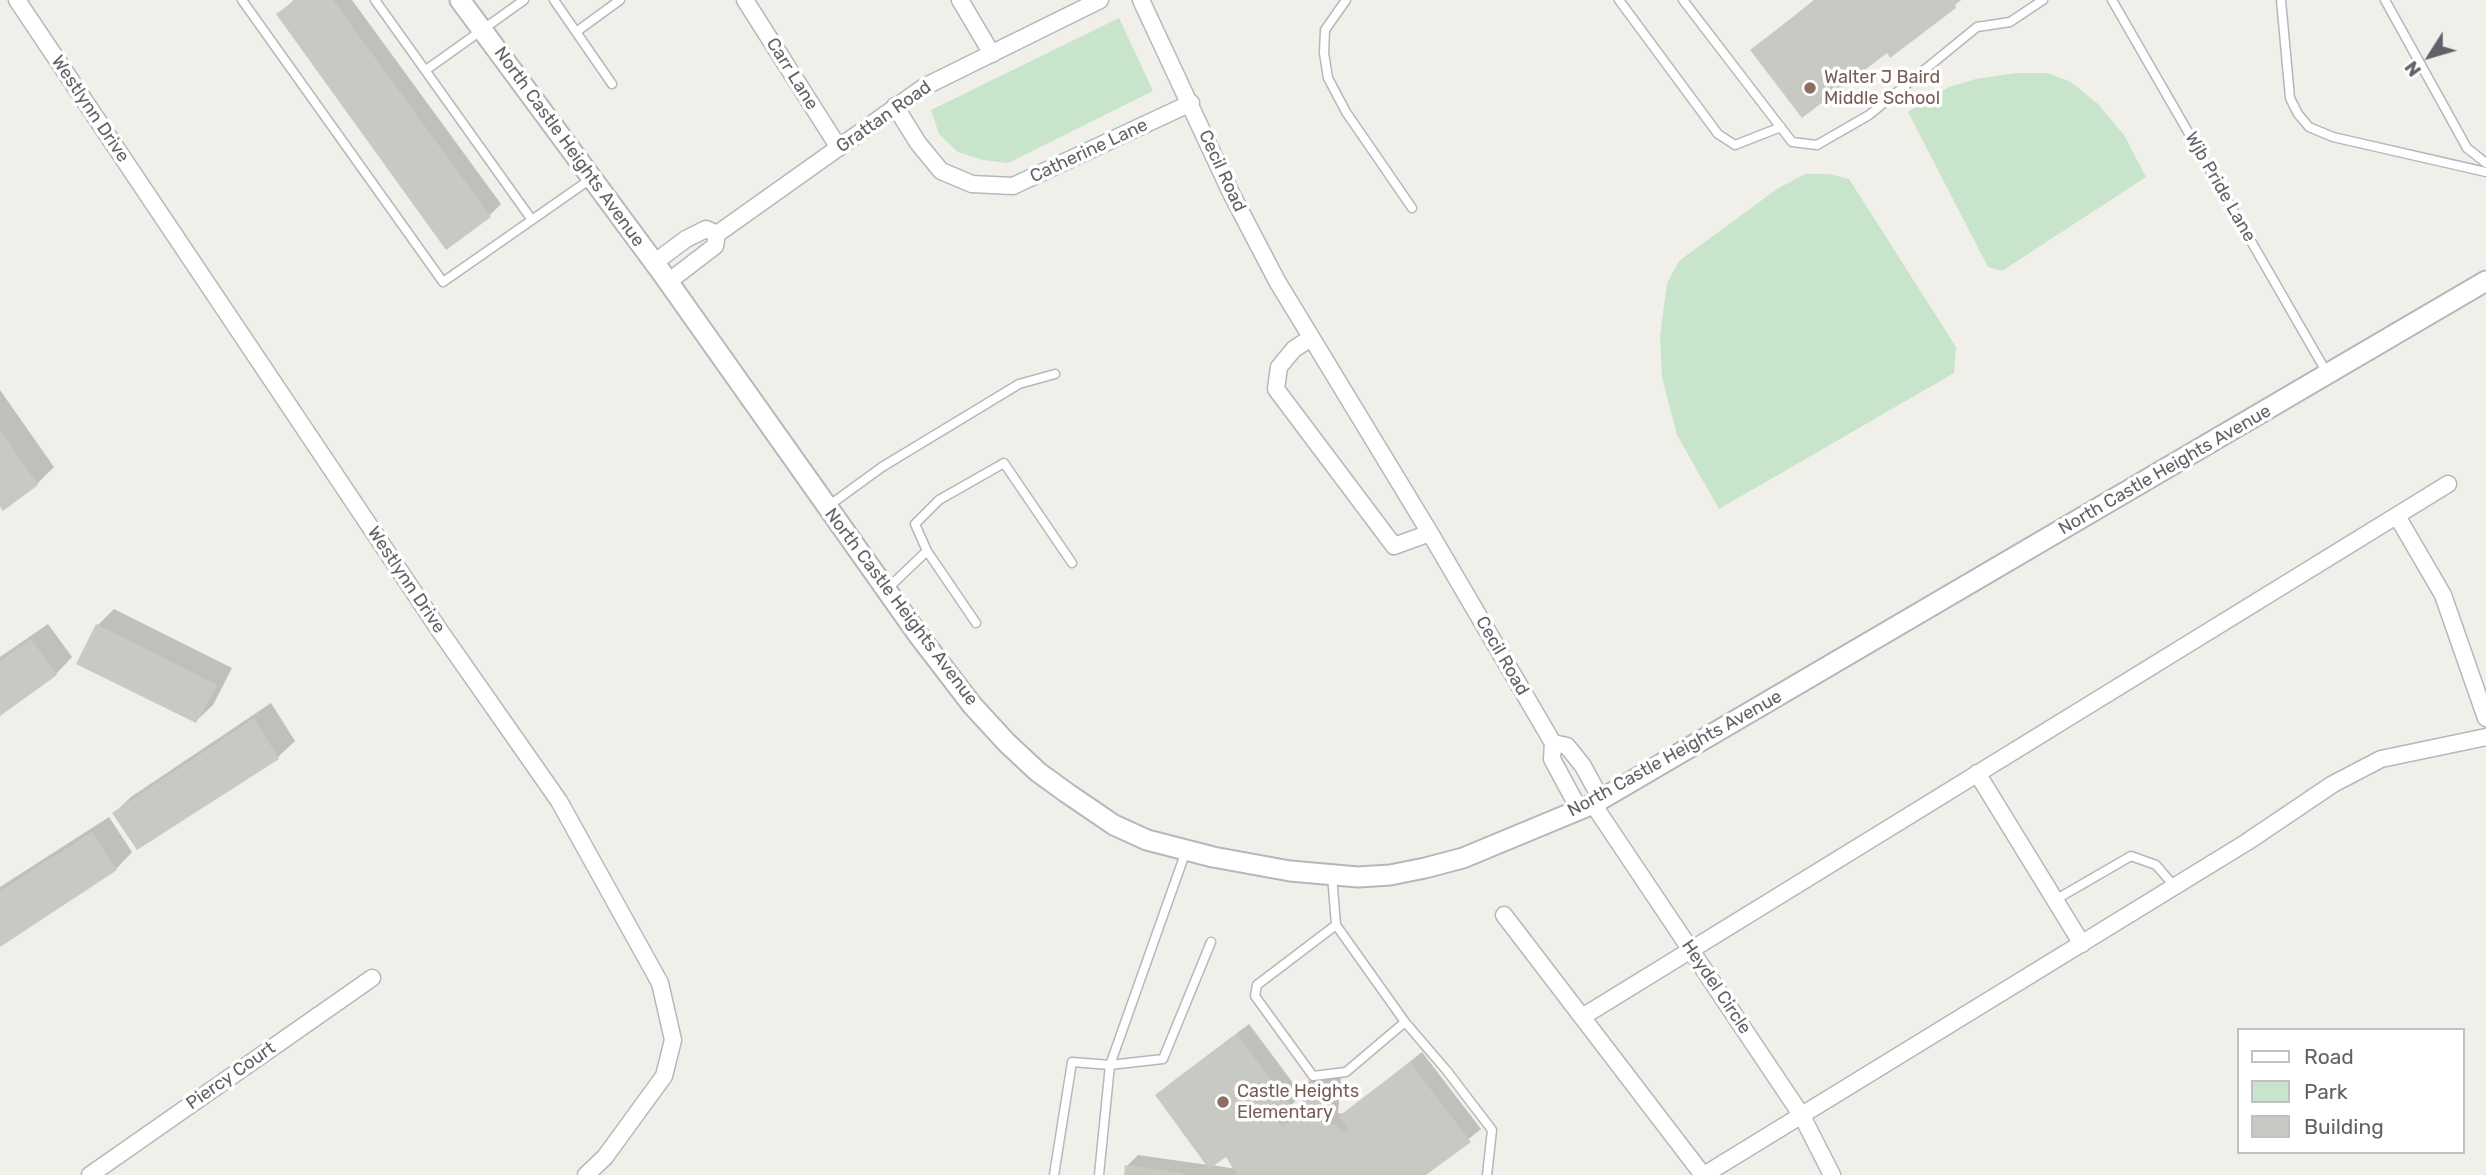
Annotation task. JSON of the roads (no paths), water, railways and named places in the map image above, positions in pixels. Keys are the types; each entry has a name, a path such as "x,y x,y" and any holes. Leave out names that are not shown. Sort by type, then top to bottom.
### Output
{"street":[{"name":"Westlynn Drive","path":"17,0 440,631 559,800 660,983 673,1040 664,1076 605,1157 586,1175"},
{"name":"North Castle Heights Avenue","path":"460,0 668,282 886,590 972,705 1038,772 1114,825 1147,840 1249,864 1332,875 1390,875 1463,858 1591,804 2486,281"},
{"name":"Carr Lane","path":"745,0 839,148"},
{"path":"960,0 992,54"},
{"name":"Grattan Road","path":"717,234 924,86 1100,0"},
{"name":"Cecil Road","path":"1141,0 1231,193 1277,281 1430,533 1553,743"},
{"name":"Catherine Lane","path":"895,106 918,143 941,171 972,184 1013,186 1191,103"},
{"path":"654,263 686,239 706,229 717,234 715,246 668,282"},
{"path":"1311,338 1294,349 1279,367 1276,389 1394,545 1430,533"},
{"path":"1582,1017 1690,948 2448,484"},
{"path":"2397,516 2444,595 2486,718"},
{"path":"1504,915 1704,1175 2175,887 2333,784 2381,759 2486,737"},
{"path":"1553,743 1567,746 1583,766 1591,804 1552,759 1553,743"},
{"path":"1977,773 2082,944"},
{"name":"Heydel Circle","path":"1591,804 1802,1116 1832,1175"},
{"name":"Piercy Court","path":"90,1175 372,978"}],"lane":[{"path":"242,0 443,282 592,178"},
{"path":"375,0 532,220"},
{"path":"426,70 524,0"},
{"path":"554,0 612,84"},
{"path":"576,32 620,0"},
{"path":"1346,0 1325,30 1324,53 1328,78 1346,112 1412,208"},
{"path":"1619,0 1718,134 1735,145 1781,128"},
{"path":"1683,0 1792,142 1817,145 1869,115 1977,27 2010,22 2041,1"},
{"name":"Wjb Pride Lane","path":"2112,0 2328,375"},
{"path":"2281,0 2290,98 2309,127 2333,137 2486,172"},
{"path":"2385,0 2467,148 2486,163"},
{"path":"827,507 882,467 1019,384 1055,374"},
{"path":"976,623 927,551 915,524 939,500 1004,463 1072,563"},
{"path":"886,590 927,551"},
{"path":"1099,1175 1110,1065 1186,851"},
{"path":"2055,900 2130,856 2156,865 2175,887"},
{"path":"1332,875 1336,925 1405,1022 1492,1130 1487,1175"},
{"path":"1336,925 1257,985 1255,996 1312,1076 1346,1072 1405,1022"},
{"path":"1054,1175 1072,1062 1110,1065 1163,1059 1211,942"}],"place":[{"name":"Walter J Baird Middle School","path":"1810,88"},
{"name":"Castle Heights Elementary","path":"1223,1102"}]}
